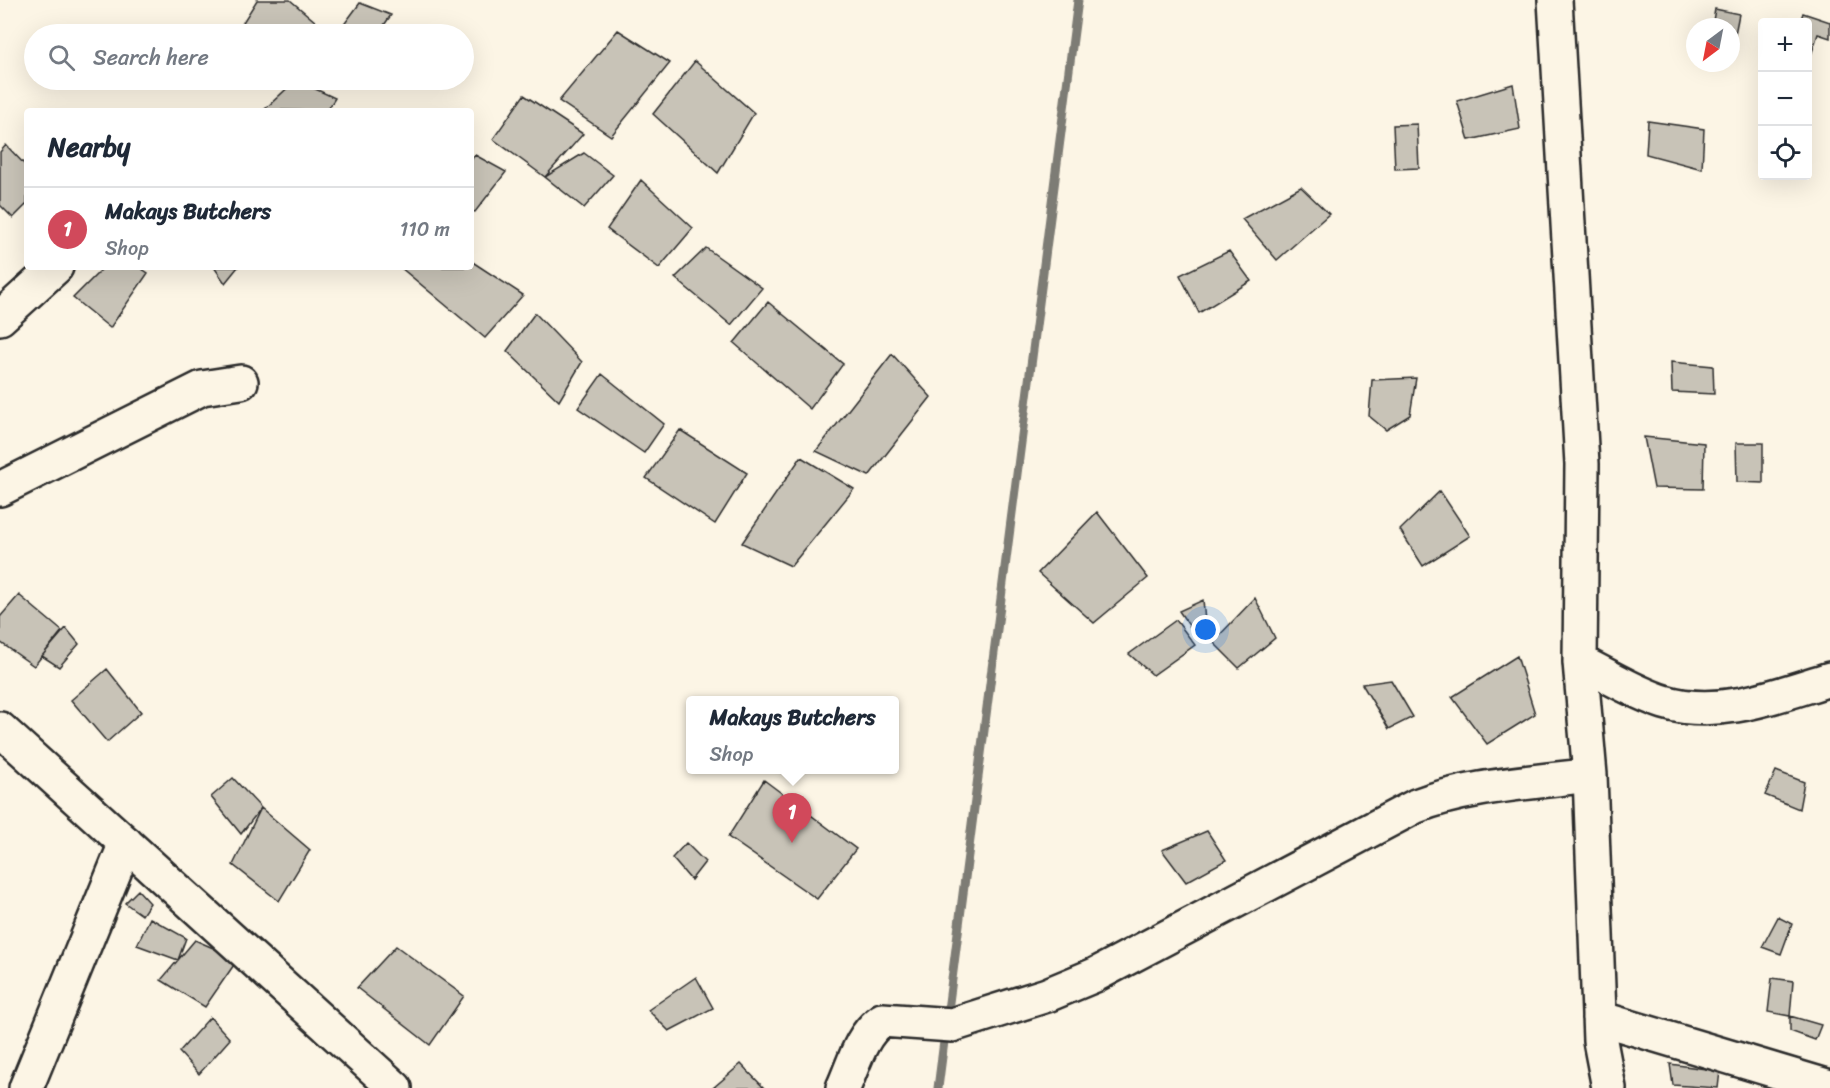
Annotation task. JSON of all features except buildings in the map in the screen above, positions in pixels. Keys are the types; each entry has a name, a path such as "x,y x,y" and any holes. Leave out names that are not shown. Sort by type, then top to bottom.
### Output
{"street":[{"path":"1555,0 1582,464 1580,662 1590,775 1600,1041 1609,1088"},
{"path":"0,318 53,270"},
{"path":"0,489 202,388 241,382"},
{"path":"1580,662 1664,702 1691,707 1722,708 1830,679"},
{"path":"0,729 395,1088"},
{"path":"843,1088 864,1039 871,1028 882,1020 952,1025 1047,995 1095,975 1416,806 1439,797 1470,791 1590,775"},
{"path":"26,1088 126,843"},
{"path":"1599,1018 1830,1087"}],"waterway":[{"path":"938,1088 1078,0"}],"place":[{"name":"Makays Butchers","path":"792,843"}]}
